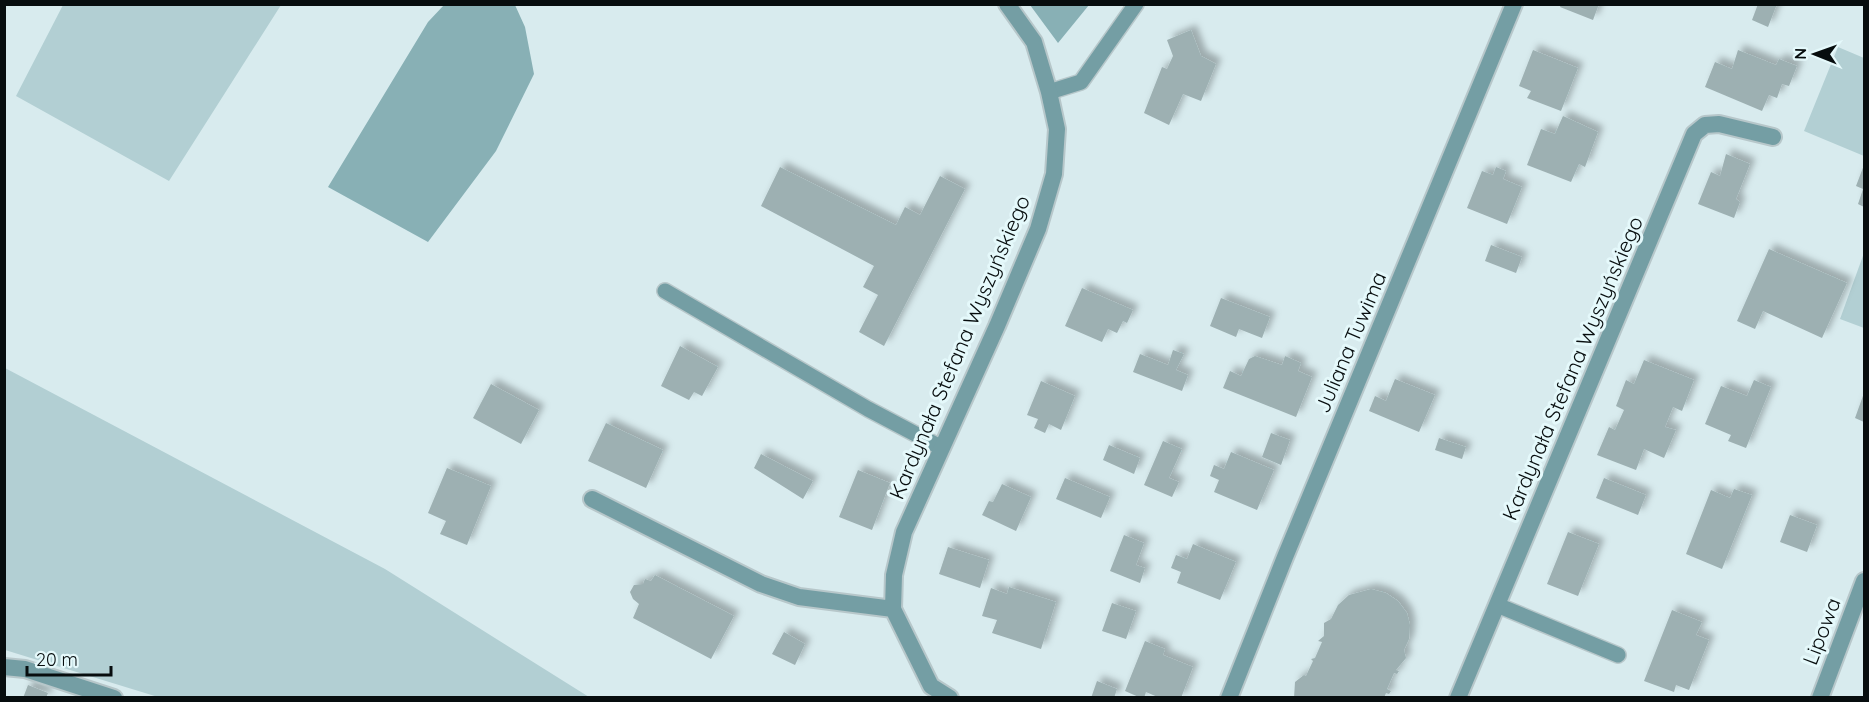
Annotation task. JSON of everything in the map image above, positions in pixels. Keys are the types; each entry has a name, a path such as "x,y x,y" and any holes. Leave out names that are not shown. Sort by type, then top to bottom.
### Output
{"street":[{"name":"Kardynała Stefana Wyszyńskiego","path":"950,698 931,686 893,609 894,575 904,532 997,326 1041,218 1054,174 1057,129 1049,92 1034,42 1007,4"},
{"name":"Juliana Tuwima","path":"1229,698 1285,556 1514,4"},
{"name":"Kardynała Stefana Wyszyńskiego","path":"1458,698 1694,134 1705,125 1719,124 1773,137"},
{"path":"592,499 760,584 799,597 893,609"},
{"name":"Lipowa","path":"1820,698 1864,581"},
{"path":"4,667 25,669 114,698"}],"lane":[{"path":"1049,92 1081,82 1136,4"},
{"path":"665,291 868,409 942,448"},
{"path":"1497,605 1618,655"}],"shaded area":[{"path":"63,5 281,5 169,181 16,96"},
{"path":"444,5 515,5 525,27 534,74 496,151 428,242 328,187 428,22"},
{"path":"1030,5 1089,5 1058,43"},
{"path":"1838,47 1864,58 1864,156 1804,131"},
{"path":"1864,253 1864,328 1840,319"},
{"path":"5,368 385,569 589,697 158,697 5,650"}],"building":[{"path":"1561,4 1599,4 1593,20 1560,7"},
{"path":"1758,4 1777,4 1768,27 1752,20"},
{"path":"1191,30 1201,56 1216,64 1201,101 1183,94 1169,125 1144,113 1162,67 1167,69 1173,56 1167,40"},
{"path":"1533,50 1578,68 1561,111 1527,98 1531,91 1519,86"},
{"path":"1738,50 1776,65 1779,59 1797,66 1789,86 1782,84 1777,98 1769,95 1762,111 1705,87 1715,62 1732,69"},
{"path":"1563,116 1598,132 1585,167 1579,164 1571,182 1527,165 1541,129 1555,134"},
{"path":"1726,154 1750,164 1736,199 1740,202 1734,218 1698,204 1711,172 1720,176"},
{"path":"1864,165 1864,207 1858,204 1863,189 1856,186"},
{"path":"780,167 896,225 905,207 920,215 940,176 965,189 884,346 859,332 878,295 863,287 874,266 761,206"},
{"path":"1496,167 1506,171 1503,179 1522,187 1507,224 1467,208 1482,171 1493,175"},
{"path":"1491,245 1522,257 1516,273 1485,261"},
{"path":"1769,249 1847,283 1822,338 1763,311 1755,329 1737,321"},
{"path":"1082,288 1133,310 1127,323 1123,321 1117,333 1108,329 1102,342 1065,326"},
{"path":"1221,298 1270,317 1262,338 1239,329 1236,337 1210,326"},
{"path":"680,346 718,367 702,396 694,392 689,400 661,386"},
{"path":"1173,350 1184,354 1176,370 1188,375 1182,391 1133,372 1140,354 1168,365"},
{"path":"1255,356 1282,365 1285,356 1301,363 1298,371 1312,377 1296,417 1223,388 1230,371 1241,376 1249,359"},
{"path":"1644,360 1694,380 1682,411 1673,407 1665,427 1676,430 1664,458 1644,449 1636,470 1597,455 1609,427 1615,430 1624,410 1616,406 1626,380 1634,384"},
{"path":"1395,379 1435,395 1419,432 1369,411 1375,396 1386,401"},
{"path":"1754,380 1771,387 1746,448 1728,441 1731,435 1705,424 1721,386 1747,396"},
{"path":"1041,381 1075,396 1061,430 1049,424 1045,433 1034,428 1038,419 1027,415"},
{"path":"491,384 539,410 521,444 473,418"},
{"path":"1864,393 1864,422 1855,418"},
{"path":"606,423 663,450 646,488 588,461"},
{"path":"1271,433 1290,440 1281,465 1262,457"},
{"path":"1439,438 1466,447 1462,459 1435,450"},
{"path":"1163,441 1182,449 1169,478 1179,482 1172,497 1144,485"},
{"path":"1109,445 1140,458 1134,474 1103,460"},
{"path":"1231,452 1274,470 1257,510 1214,492 1219,480 1210,476 1214,465 1224,469"},
{"path":"761,454 813,481 803,499 754,468"},
{"path":"447,468 491,486 467,545 440,534 446,521 428,513"},
{"path":"858,470 890,483 872,530 839,517"},
{"path":"1065,478 1110,497 1101,518 1056,499"},
{"path":"1604,478 1646,495 1638,515 1596,498"},
{"path":"1002,484 1031,497 1016,531 982,515 989,501 993,502"},
{"path":"1734,489 1752,495 1722,569 1686,554 1711,490 1730,498"},
{"path":"1790,515 1817,525 1807,552 1780,542"},
{"path":"1568,532 1599,544 1578,596 1547,584"},
{"path":"1124,535 1144,543 1136,565 1145,568 1140,583 1110,571"},
{"path":"1193,544 1236,562 1220,600 1177,583 1181,572 1171,568 1176,555 1187,559"},
{"path":"948,547 989,560 980,588 939,574"},
{"path":"655,575 734,616 711,659 633,618 639,604 630,592 634,585 643,584 645,579 651,581"},
{"path":"1009,587 1056,602 1041,649 992,633 997,620 982,616 991,588 1007,594"},
{"path":"1371,589 1386,593 1398,601 1407,613 1410,625 1409,639 1404,650 1406,658 1396,670 1399,671 1397,674 1394,673 1387,689 1391,691 1389,694 1386,693 1384,698 1294,698 1295,682 1304,675 1306,676 1313,661 1311,659 1315,658 1322,642 1318,641 1324,636 1324,623 1331,619 1338,605 1349,595"},
{"path":"1112,603 1136,611 1126,639 1102,631"},
{"path":"1672,610 1702,622 1696,635 1709,640 1689,690 1676,685 1674,692 1644,681"},
{"path":"784,632 805,644 795,665 772,654"},
{"path":"1145,641 1165,649 1163,655 1193,667 1181,698 1160,698 1146,692 1144,698 1141,698 1125,691"},
{"path":"1097,681 1117,689 1114,698 1091,698"},
{"path":"28,685 48,693 46,698 23,698"}]}
